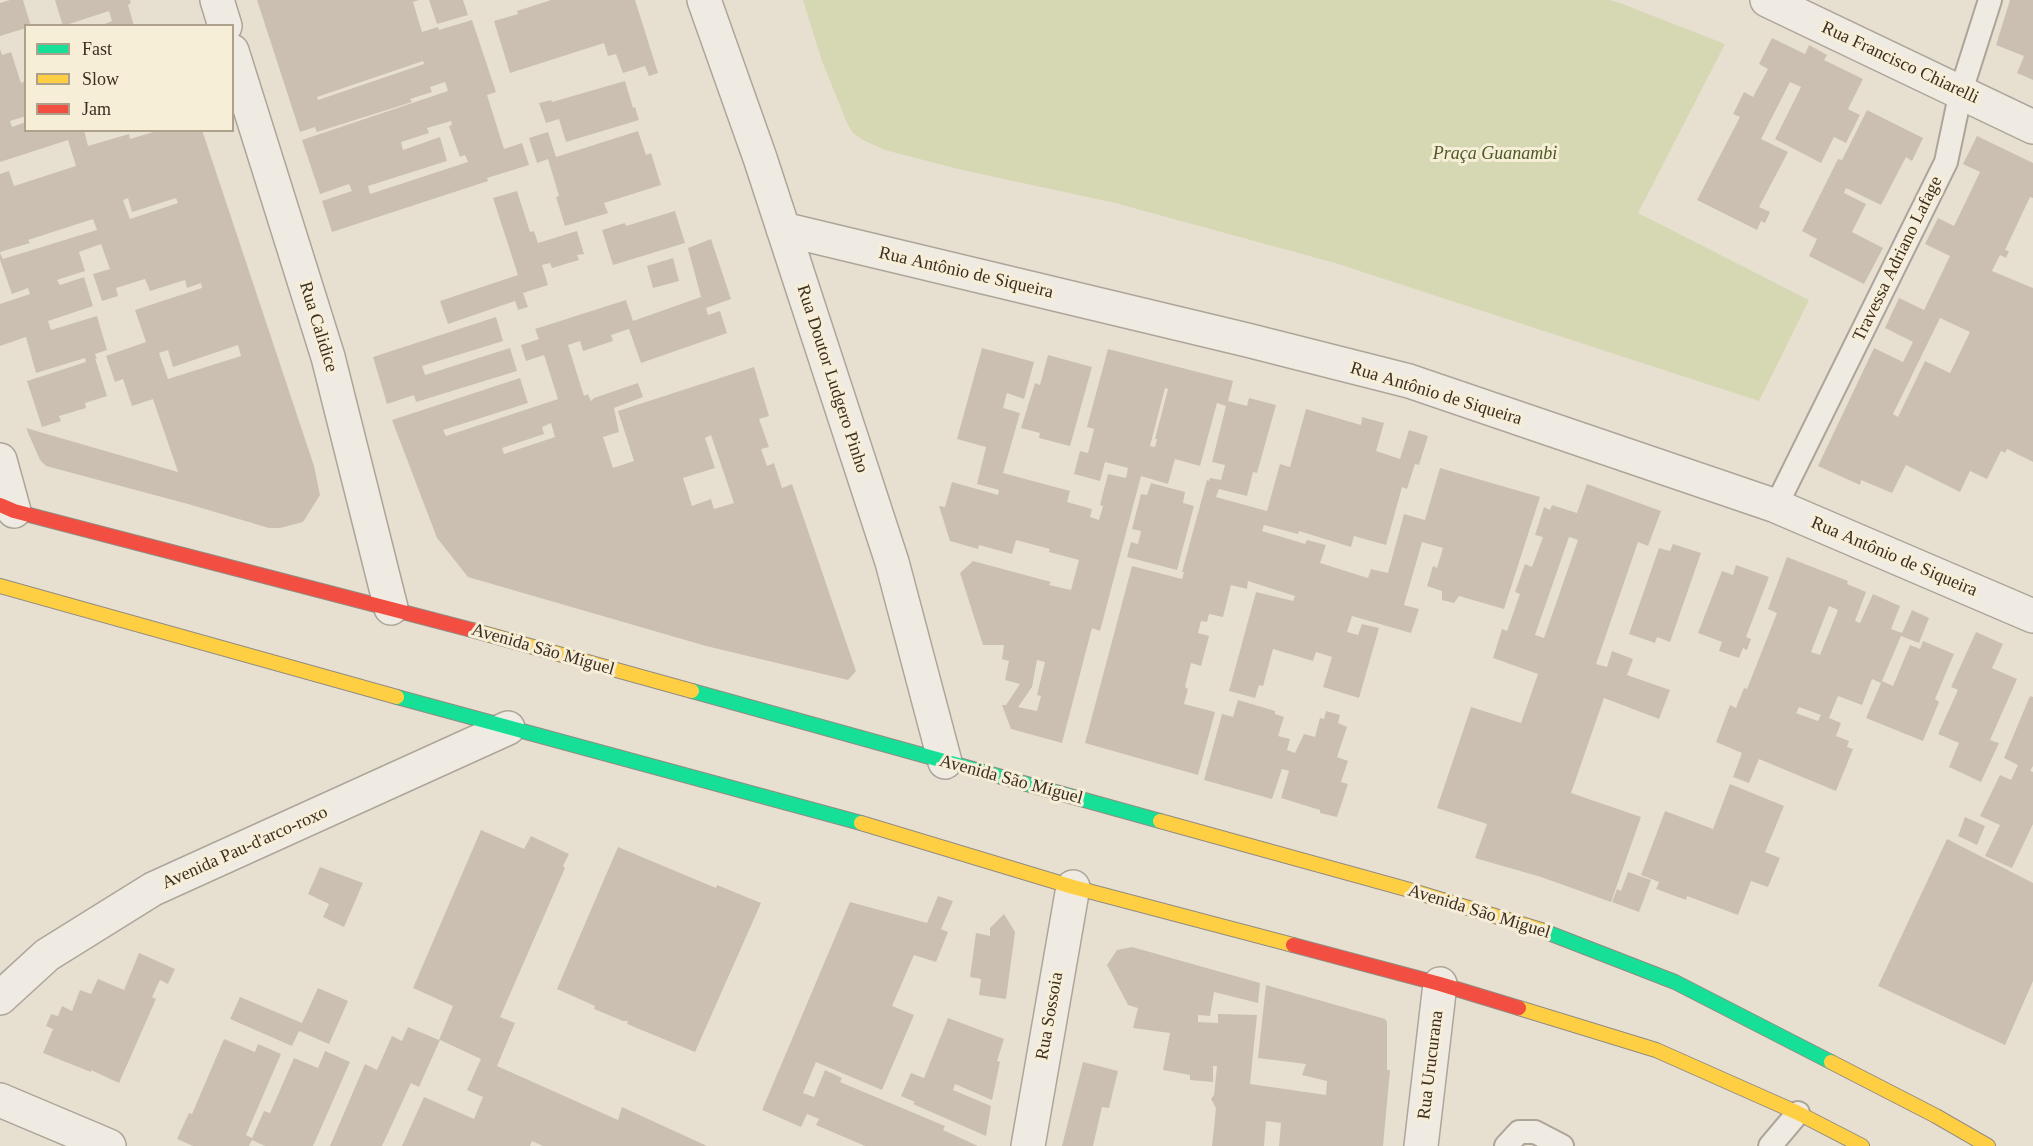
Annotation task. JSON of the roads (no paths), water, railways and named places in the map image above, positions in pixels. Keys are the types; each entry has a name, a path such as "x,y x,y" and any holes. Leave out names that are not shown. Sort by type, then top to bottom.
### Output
{"main road":[{"name":"Avenida São Miguel","path":"7,508 391,608 1406,889 1531,926 1675,982 1936,1116 1988,1146"},
{"path":"0,586 508,728 836,816 1073,887 1440,984 1656,1050 1798,1113 1830,1139 1862,1146"}],"street":[{"path":"217,0 224,24"},
{"name":"Rua Doutor Ludgero Pinho","path":"704,0 783,229 892,562 945,762"},
{"name":"Rua Francisco Chiarelli","path":"1767,0 2033,127"},
{"name":"Rua Calidice","path":"234,57 328,357 391,608"},
{"name":"Rua Antônio de Siqueira","path":"783,229 1409,381 1776,506 2033,616"},
{"path":"0,460 7,508"},
{"name":"Avenida Pau-d'arco-roxo","path":"0,998 47,955 153,889 508,728"},
{"name":"Rua Sossoia","path":"1028,1146 1073,887"},
{"name":"Rua Urucurana","path":"1421,1146 1440,984"},
{"path":"0,1100 109,1146"}],"lane":[{"name":"Travessa Adriano Lafage","path":"1776,506 1946,162 1961,91 1990,0"},
{"path":"1770,1146 1798,1113"},
{"path":"1506,1146 1519,1132 1535,1132 1562,1146"}],"park label":[{"name":"Praça Guanambi","path":"1495,154"}]}
